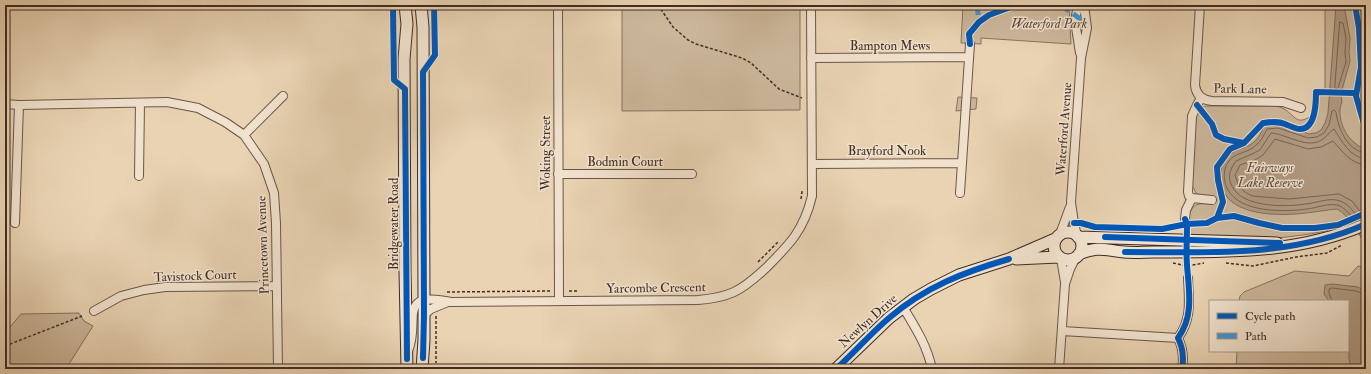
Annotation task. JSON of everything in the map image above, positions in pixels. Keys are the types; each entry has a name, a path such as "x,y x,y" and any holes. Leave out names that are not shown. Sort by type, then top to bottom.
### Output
{"street":[{"name":"Bridgewater Road","path":"405,5 407,24 404,53 407,369"},
{"path":"421,5 432,302 424,315 424,350 422,369"},
{"name":"Woking Street","path":"558,5 559,301"},
{"name":"Yarcombe Crescent","path":"432,302 698,300 713,298 735,291 755,279 792,241 806,218 812,196 811,5"},
{"name":"Waterford Avenue","path":"1078,5 1075,21 1081,58"},
{"name":"Waterford Avenue","path":"1078,237 1071,202 1081,58 1087,28 1084,5"},
{"name":"Park Lane","path":"1200,5 1195,84 1196,90 1201,98 1207,101 1283,102 1301,108"},
{"path":"960,193 970,44"},
{"name":"Bampton Mews","path":"811,58 969,57"},
{"path":"244,135 283,96"},
{"path":"1201,98 1194,111 1191,123 1187,188 1189,196 1192,198 1212,200"},
{"name":"Princetown Avenue","path":"5,104 167,102 198,108 226,122 244,135 264,164 274,194 276,223 278,369"},
{"path":"140,103 140,176"},
{"path":"15,223 19,105"},
{"name":"Brayford Nook","path":"812,164 962,163"},
{"name":"Bodmin Court","path":"558,174 692,174"},
{"path":"1185,219 1186,210 1192,198"},
{"name":"Waterford Avenue","path":"1058,237 1071,202"},
{"path":"1060,258 1066,260 1097,249 1125,252 1256,251 1281,248 1341,234 1366,224"},
{"path":"1059,369 1065,284 1060,258 1054,249 1058,237 1069,232 1078,237 1187,239 1274,243 1312,241"},
{"name":"Newlyn Drive","path":"836,369 876,330 903,307 931,289 959,275 1009,259 1058,237"},
{"path":"1065,284 1070,269 1082,246 1078,237"},
{"name":"Newlyn Drive","path":"1009,259 1060,258"},
{"path":"1178,338 1184,330 1188,318 1190,306 1188,278"},
{"name":"Tavistock Court","path":"94,311 121,296 144,290 165,287 277,286"},
{"path":"406,354 412,342 413,309 414,307 432,302"},
{"path":"903,307 927,349 932,369"},
{"path":"1062,331 1178,338"},
{"path":"1178,338 1182,349 1182,369"}],"path":[{"path":"658,5 673,27 688,40 696,44 742,58 751,63 779,89 802,98"},
{"path":"800,204 802,188"},
{"path":"756,264 779,241"},
{"path":"1187,252 1188,278"},
{"path":"436,366 432,302 436,292 584,291"},
{"path":"5,346 82,316"},
{"path":"424,350 436,366"}],"green space":[{"path":"622,5 800,5 800,110 622,111"},
{"name":"Waterford Park","path":"963,5 1069,5 1071,44 981,38 981,44 961,43"},
{"name":"Fairways Lake Reserve","path":"1325,5 1365,5 1366,217 1333,229 1311,234 1277,238 1188,235 1189,217 1192,209 1199,204 1212,204 1196,193 1192,185 1196,116 1198,112 1201,108 1206,106 1275,106 1282,108 1299,120 1303,120 1317,111 1317,89 1325,89"},
{"path":"958,97 977,98 976,109 956,111"},
{"path":"1358,266 1366,268 1366,369 1236,369 1237,352 1349,352 1349,300 1239,300 1240,296 1244,292 1295,271 1349,276"},
{"path":"79,313 84,321 93,326 69,364 60,369 5,369 5,333 21,314"}],"water":[{"path":"1336,5 1344,5 1350,38 1350,61 1341,96 1342,102 1340,113 1342,124 1347,135 1357,145 1366,150 1366,246 1350,220 1337,209 1296,214 1271,214 1258,212 1235,204 1227,197 1220,180 1221,170 1225,160 1235,151 1251,144 1256,140 1264,125 1279,124 1297,131 1303,131 1308,134 1316,133 1321,130 1328,113"},
{"path":"1332,284 1358,287 1366,292 1366,366 1361,369 1351,368 1349,359 1349,300 1328,300 1324,294 1325,285"}],"marked path":[{"path":"977,5 979,22"},
{"path":"1061,5 1087,24"},
{"path":"1333,366 1338,369"}],"cycle path":[{"path":"393,5 394,80 405,89 407,359"},
{"path":"423,358 423,72 435,55 434,5"},
{"path":"970,44 969,34 979,22 989,15 1016,5"},
{"path":"1355,5 1359,28 1361,67 1356,96 1366,131"},
{"path":"1217,218 1223,202 1218,180 1217,167 1230,149 1244,143 1263,123 1277,122 1300,129 1305,128 1309,125 1314,114 1316,92 1355,93"},
{"path":"1197,105 1212,124 1216,135 1224,139 1244,143"},
{"path":"1182,369 1183,353 1178,338 1186,321 1189,303 1187,224 1207,223 1217,218 1234,216 1282,228 1315,228 1338,225 1366,213"},
{"path":"1074,223 1081,223 1095,227 1162,229 1187,224 1185,219"},
{"path":"1125,252 1217,252 1278,248 1308,243 1337,235 1366,224"},
{"path":"1105,237 1280,243"},
{"path":"836,369 882,324 903,307 931,289 976,269 1009,259"}]}
